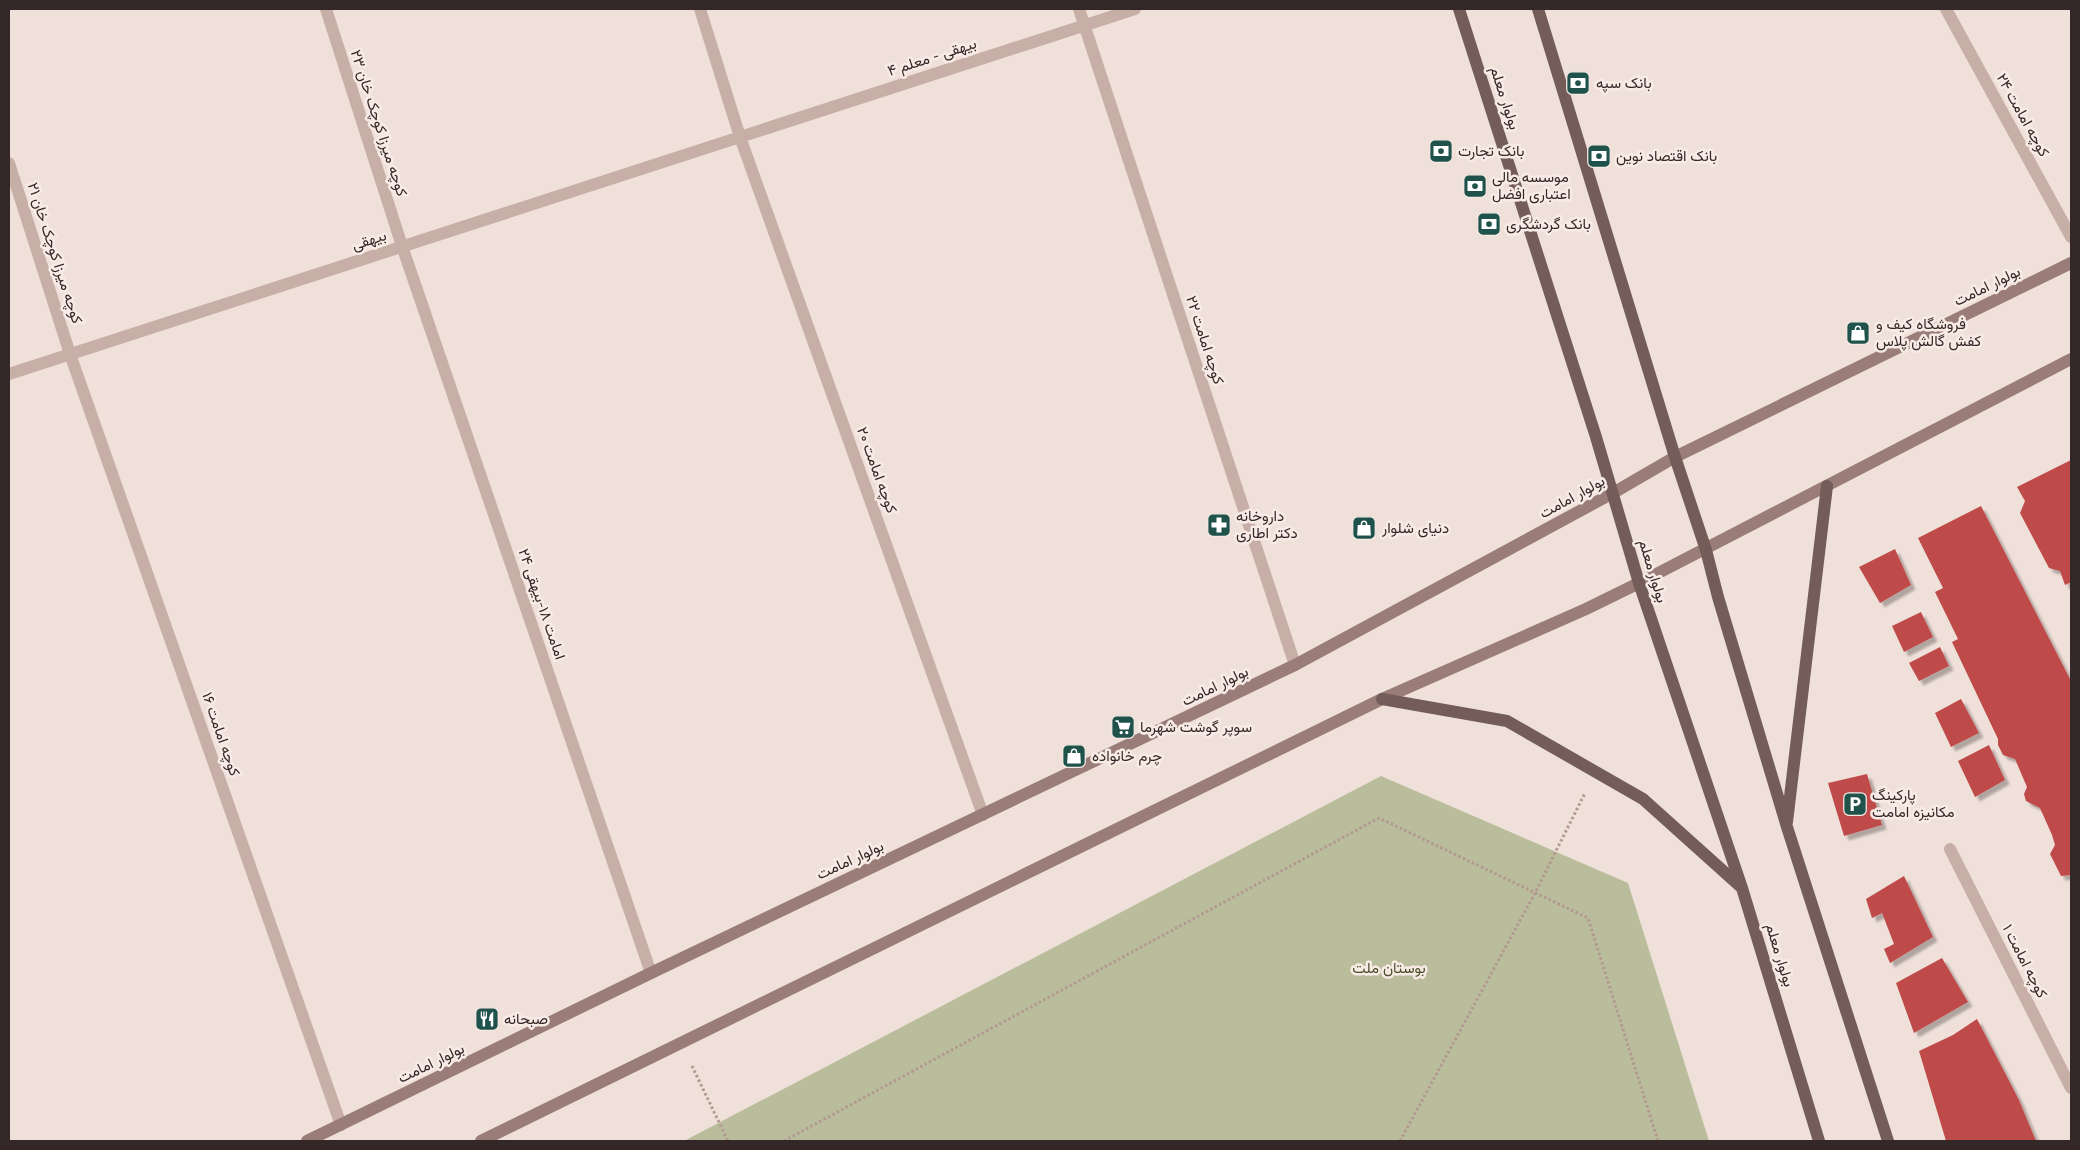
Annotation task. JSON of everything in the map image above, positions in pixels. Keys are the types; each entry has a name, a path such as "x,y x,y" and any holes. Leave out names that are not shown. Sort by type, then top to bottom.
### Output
{"main road":[{"name":"بولوار معلم","path":"1459,9 1613,494 1639,583 1742,888 1819,1141"},
{"path":"1538,9 1675,457 1706,550 1718,597 1787,827 1888,1141"},
{"name":"بولوار امامت","path":"307,1141 651,973 1295,665 1613,494 1675,457 2071,262"},
{"path":"481,1141 1382,699 1586,609 1639,583 1706,550 2071,359"},
{"path":"1787,827 1827,486"},
{"path":"1382,699 1507,721 1643,799 1742,888"}],"street":[{"name":"کوچه میرزا کوچک خان ۲۳","path":"326,9 402,246"},
{"name":"کوچه امامت ۲۰","path":"700,9 740,137 983,815"},
{"name":"کوچه امامت ۲۲","path":"1079,9 1295,665"},
{"name":"بیهقی - معلم ۴","path":"740,137 1135,9"},
{"name":"کوچه امامت ۲۴","path":"1946,9 2071,237"},
{"name":"بیهقی","path":"9,374 740,137"},
{"name":"کوچه میرزا کوچک خان ۲۱","path":"9,163 70,354"},
{"name":"امامت ۱۸-بیهقی ۲۴","path":"402,246 651,973"},
{"name":"کوچه امامت ۱۶","path":"70,354 342,1125"},
{"name":"کوچه امامت ۱","path":"1950,849 2071,1088"}],"path":[{"path":"1400,1141 1535,893 1596,771"},
{"path":"784,1141 1379,818 1588,918 1658,1141"},
{"path":"682,1043 728,1141"}],"green space":[{"name":"بوستان ملت","path":"1381,776 1628,883 1709,1141 684,1141"}],"building":[{"path":"2071,460 2071,582 2065,585 2060,571 2049,568 2020,513 2025,501 2017,487"},
{"path":"1981,506 2071,681 2071,875 2061,876 2050,854 2055,845 2040,808 2026,801 2024,794 2027,787 2015,759 2003,755 1998,745 1998,739 1952,642 1958,639 1935,592 1943,588 1918,538"},
{"path":"1895,549 1911,585 1880,603 1859,567"},
{"path":"1921,612 1933,637 1904,652 1892,626"},
{"path":"1940,647 1949,666 1919,681 1909,663"},
{"path":"1961,699 1979,733 1951,747 1935,713"},
{"path":"1989,745 2005,780 1975,797 1958,761"},
{"name":"پارکینگ مکانیزه امامت","path":"1867,774 1882,825 1844,836 1828,783"},
{"path":"1904,876 1933,937 1890,963 1884,949 1894,944 1882,913 1872,918 1866,899"},
{"path":"1942,958 1968,1002 1914,1033 1896,983"},
{"path":"1977,1019 2019,1100 2036,1141 1946,1141 1919,1051 1953,1035"}],"place":[{"name":"بانک سپه","path":"1578,83"},
{"name":"بانک تجارت","path":"1441,151"},
{"name":"بانک اقتصاد نوین","path":"1599,156"},
{"name":"موسسه مالی اعتباری افضل","path":"1475,186"},
{"name":"بانک گردشگری","path":"1489,224"},
{"name":"فروشگاه کیف و کفش گالش پلاس","path":"1858,333"},
{"name":"داروخانه دکتر اطاری","path":"1219,525"},
{"name":"دنیای شلوار","path":"1364,528"},
{"name":"سوپر گوشت شهرما","path":"1123,727"},
{"name":"چرم خانواده","path":"1074,756"},
{"name":"پارکینگ مکانیزه امامت","path":"1855,804"},
{"name":"صبحانه","path":"487,1019"}]}
